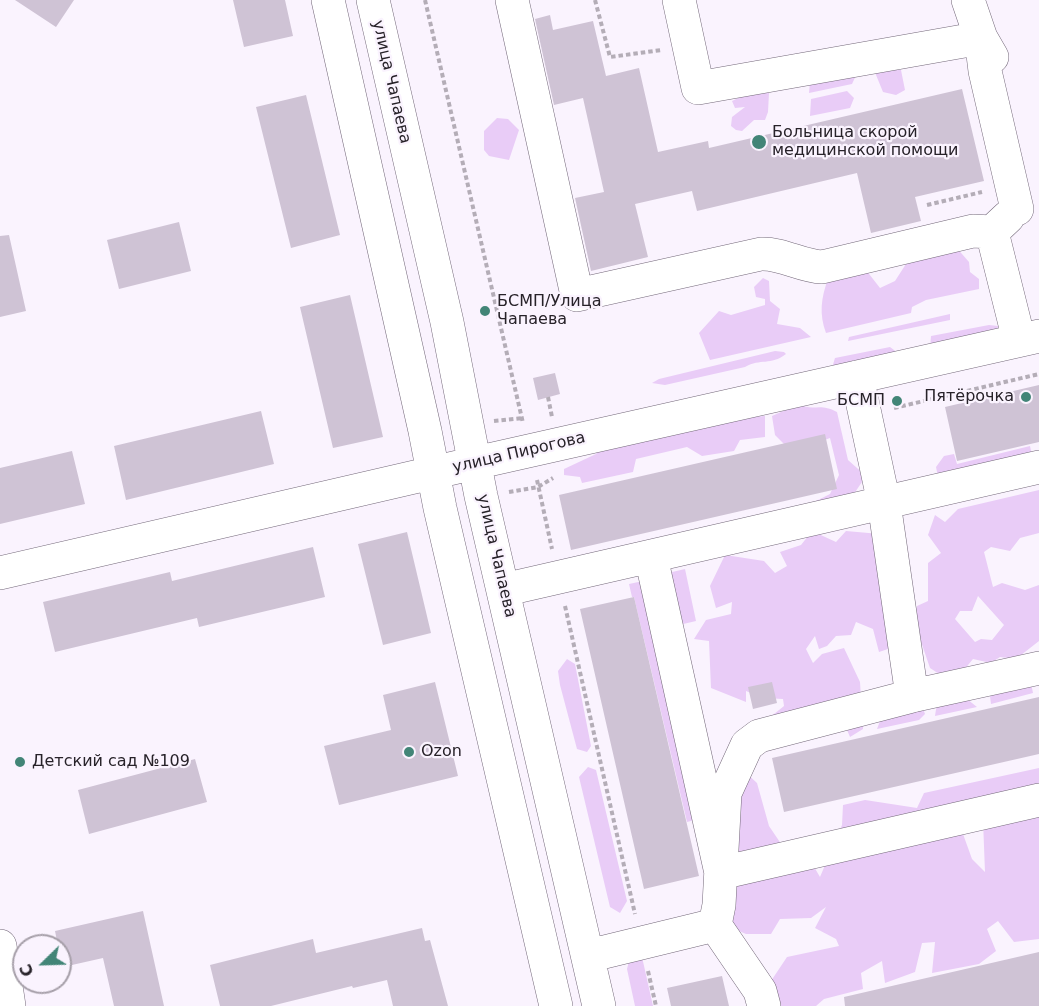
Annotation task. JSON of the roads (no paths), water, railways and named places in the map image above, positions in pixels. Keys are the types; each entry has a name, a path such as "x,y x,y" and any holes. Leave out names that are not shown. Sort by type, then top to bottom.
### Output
{"street":[{"path":"328,0 434,472 440,508 556,1006"},
{"path":"512,0 577,295 761,254 770,254 811,267 822,267 973,231 992,232 1027,198 1034,182 1010,89 981,38 968,0"},
{"path":"679,0 698,88 981,38"},
{"name":"улица Чапаева","path":"379,1 475,463 599,1006"},
{"path":"992,232 1029,338"},
{"name":"улица Пирогова","path":"0,573 434,472 1029,338"},
{"path":"857,377 884,503 912,696"},
{"path":"503,590 1039,467"},
{"path":"651,557 721,873"},
{"path":"764,1006 760,991 715,925 719,905 725,793 747,745 759,736 912,696 1039,668"},
{"path":"721,873 1039,800"},
{"path":"588,956 715,925"},
{"path":"0,946 9,1006"}],"place":[{"name":"Больница скорой медицинской помощи","path":"759,142"},
{"name":"БСМП/Улица Чапаева","path":"485,311"},
{"name":"Пятёрочка","path":"1026,397"},
{"name":"БСМП","path":"897,401"},
{"name":"Ozon","path":"409,752"},
{"name":"Детский сад №109","path":"20,762"}]}
